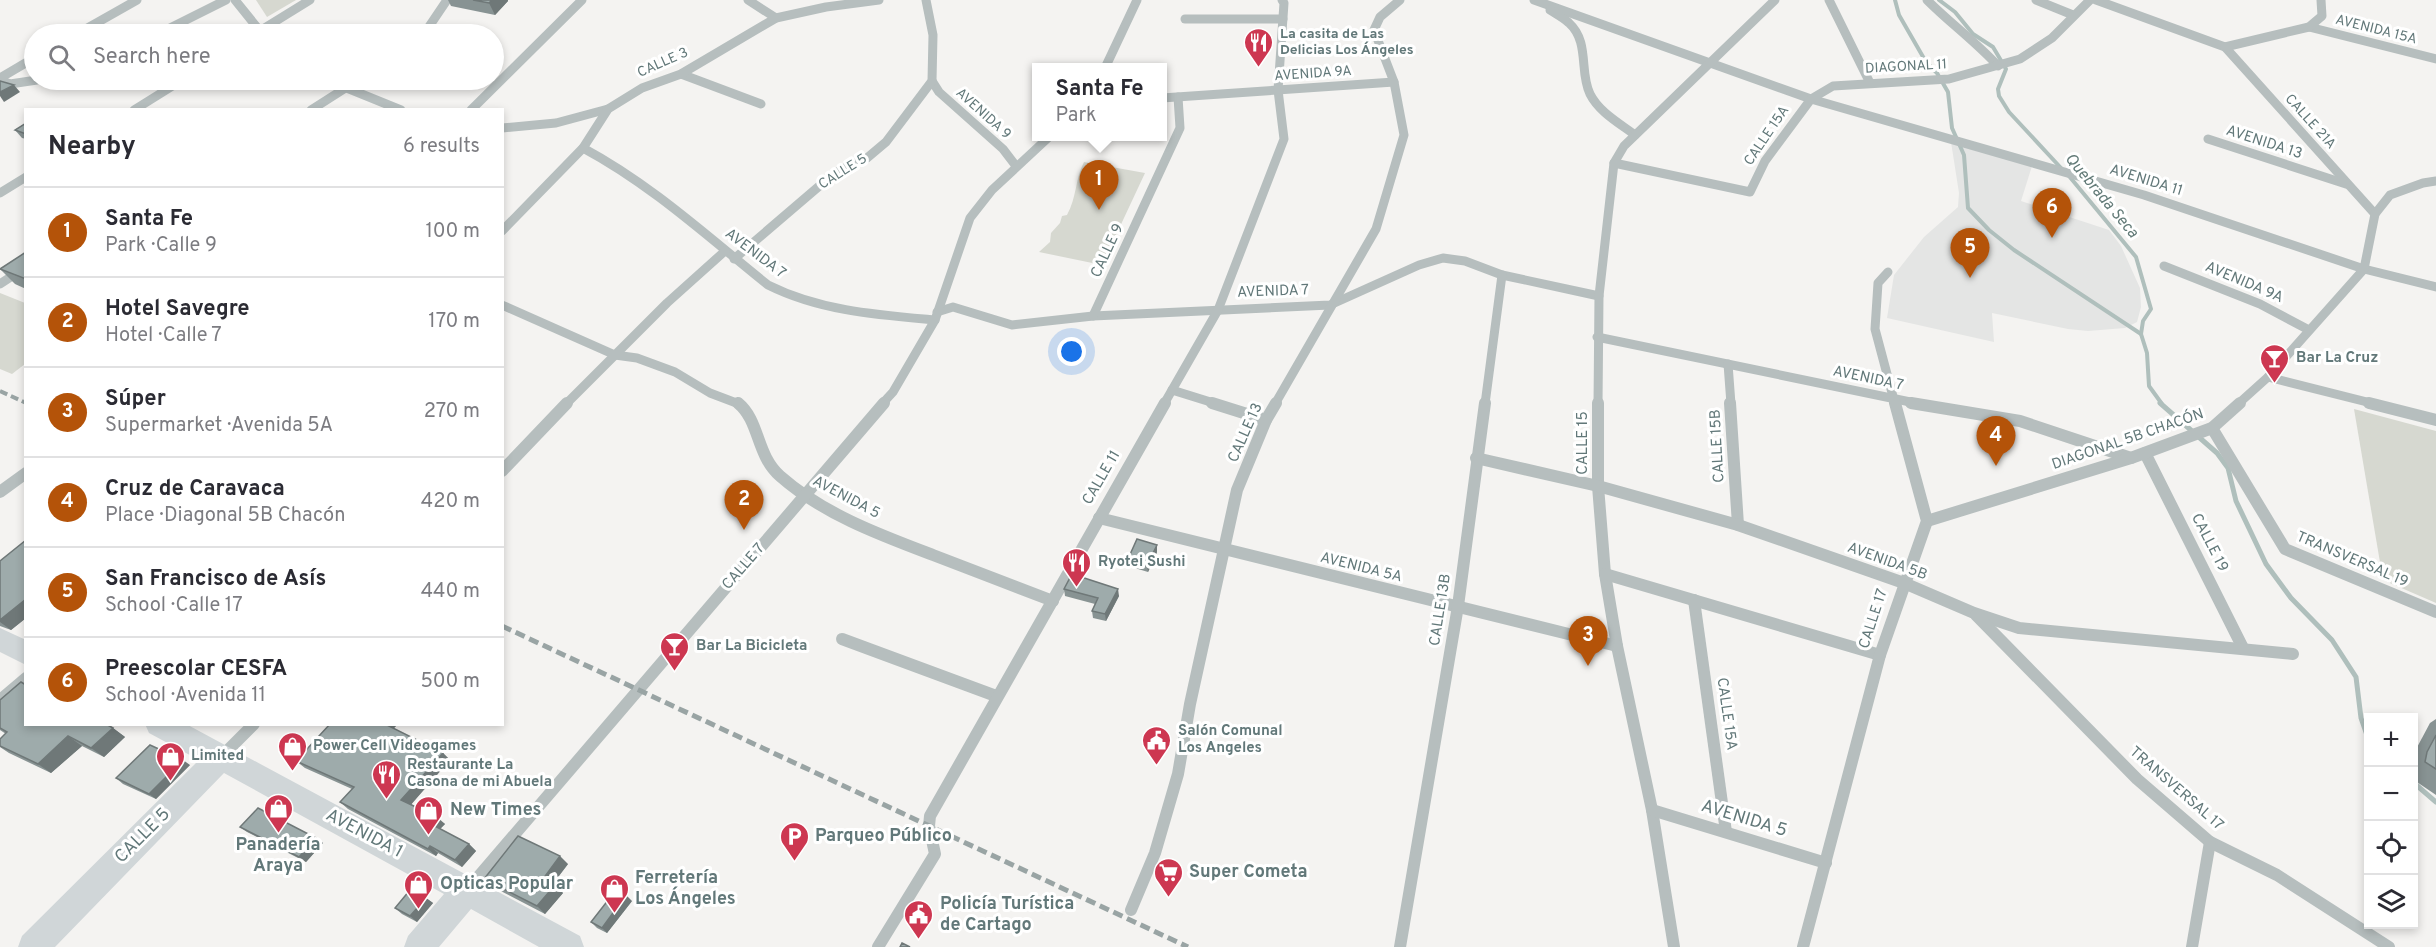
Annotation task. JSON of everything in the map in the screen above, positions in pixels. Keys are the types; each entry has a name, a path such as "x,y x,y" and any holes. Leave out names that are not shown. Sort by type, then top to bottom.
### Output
{"main road":[{"path":"0,639 24,653"},
{"name":"AVENIDA 1","path":"163,726 568,947"},
{"name":"CALLE 5","path":"33,947 221,757"},
{"name":"CALLE 7","path":"419,947 467,890"}],"street":[{"path":"94,24 137,0"},
{"path":"178,24 226,0"},
{"path":"235,0 251,24"},
{"path":"271,24 310,0"},
{"path":"431,24 447,0"},
{"path":"504,77 582,0"},
{"path":"748,0 776,18"},
{"name":"CALLE 3","path":"504,229 583,148 608,109 642,88 681,74 776,18 826,7 879,0"},
{"path":"926,0 933,35 932,81"},
{"path":"1106,63 1137,0"},
{"name":"CALLE 11","path":"878,947 933,860 935,848 929,826 930,816 996,696 1053,601 1218,310 1284,139 1278,90 1284,3 1282,0"},
{"name":"CALLE 13","path":"1131,910 1155,853 1178,774 1190,704 1237,490 1266,420 1330,305 1376,229 1404,135 1394,82 1374,30 1380,17 1401,0"},
{"name":"CALLE 15","path":"1674,947 1652,810 1617,646 1605,574 1598,486 1599,296 1614,163 1624,146 1775,0"},
{"path":"1829,0 1870,83"},
{"path":"1927,0 1952,26 1975,41 1998,66"},
{"path":"2036,0 2073,15"},
{"name":"DIAGONAL 11","path":"1811,99 1833,86 1949,79 2020,60 2052,38 2090,0"},
{"path":"2096,0 2225,47 2309,27 2322,16 2321,0"},
{"path":"1536,1 1571,24 1582,46 1589,92 1603,111 1635,135"},
{"name":"AVENIDA 11","path":"1536,1 1811,99 2144,195 2364,269 2436,286"},
{"path":"1185,20 1283,19"},
{"name":"AVENIDA 15A","path":"2309,27 2436,59"},
{"name":"CALLE 21A","path":"2225,47 2375,214"},
{"path":"0,79 24,64"},
{"path":"681,74 761,104"},
{"path":"0,79 10,84 24,82"},
{"name":"AVENIDA 9","path":"932,81 939,93 1003,149 1016,166"},
{"name":"CALLE 5","path":"734,259 824,182 842,169 867,158 886,142 932,81"},
{"name":"AVENIDA 9A","path":"1167,98 1394,82"},
{"path":"137,108 166,90"},
{"path":"314,108 342,90"},
{"path":"350,90 396,108"},
{"path":"473,108 491,90"},
{"name":"CALLE 9","path":"1093,316 1180,128 1178,97"},
{"name":"CALLE 15A","path":"1614,163 1750,192 1764,161 1811,99"},
{"path":"504,128 530,128 568,123 608,109"},
{"name":"AVENIDA 13","path":"2208,139 2347,185"},
{"name":"CALLE 7","path":"467,890 893,392 936,316 970,218 992,189 1044,141"},
{"name":"AVENIDA 7","path":"583,148 599,155 654,194 768,285 786,295 869,314 936,316 953,307 1011,325 1093,316 1330,305 1419,265 1443,258 1465,261 1502,275 1599,296"},
{"path":"0,193 24,178"},
{"path":"2364,269 2375,214 2390,195 2422,183 2436,181"},
{"path":"504,469 683,287 725,251"},
{"name":"AVENIDA 9A","path":"2164,266 2260,304 2309,330"},
{"path":"0,284 24,268"},
{"name":"DIAGONAL 5B CHACÓN","path":"1927,521 2131,458 2212,429 2268,377 2364,269"},
{"path":"1888,272 1878,283 1875,328 1927,521"},
{"name":"CALLE 13B","path":"1400,947 1458,606 1502,275"},
{"name":"AVENIDA 5","path":"504,306 615,355 637,358 675,372 710,393 738,403 748,412 762,454 777,474 805,497 881,535 1053,601"},
{"name":"AVENIDA 7","path":"1597,337 1894,400 2020,421 2131,458"},
{"name":"CALLE 15B","path":"1728,364 1738,525"},
{"path":"2268,377 2436,420"},
{"path":"1172,390 1266,420"},
{"name":"TRANSVERSAL 19","path":"2212,429 2285,549 2436,612"},
{"name":"CALLE 19","path":"2145,453 2243,648"},
{"name":"AVENIDA 5B","path":"1476,458 1598,486 1738,525 1904,583 1974,613 2019,628 2293,654"},
{"path":"0,492 24,474"},
{"name":"AVENIDA 5A","path":"1099,518 1617,646"},
{"name":"CALLE 17","path":"1803,947 1880,655 1927,521"},
{"path":"1605,574 1880,655"},
{"name":"CALLE 15A","path":"1694,600 1726,832"},
{"name":"TRANSVERSAL 17","path":"1974,613 2137,779 2210,842 2277,875 2389,947"},
{"path":"842,639 996,696"},
{"path":"0,700 24,680"},
{"name":"CALLE 5","path":"221,757 252,726"},
{"name":"AVENIDA 5","path":"1652,810 1826,863"},
{"path":"2192,947 2210,842"}],"shaded area":[{"path":"256,0 296,0 267,17"},
{"path":"1951,142 2032,166 2021,201 2109,230 2121,246 2140,288 2141,307 2137,322 2125,328 2088,331 1992,313 1994,342 1887,318 1894,275 1924,237 1958,207 1959,193"},
{"path":"1084,162 1145,173 1102,265 1039,252 1050,242 1051,233 1060,223 1062,216 1067,215"},
{"path":"0,293 24,303 24,365 12,374 0,369"},
{"path":"2354,409 2436,431 2436,603 2383,580"}],"building":[{"path":"473,0 492,0 489,3"},
{"path":"0,81 14,85 0,92"},
{"path":"24,124 24,133 15,130"},
{"path":"24,253 24,278 0,269"},
{"path":"1137,539 1157,545 1147,565 1128,559"},
{"path":"24,542 24,601 0,620 0,561"},
{"path":"1072,574 1118,589 1105,614 1092,611 1098,598 1064,589"},
{"path":"21,682 24,684 24,726 110,726 113,728 91,748 68,736 38,764 0,746 0,739 7,732 0,728 0,700"},
{"path":"328,726 389,726 443,753 401,800 437,817 431,824 469,844 455,860 430,846 428,849 340,802 354,787 296,761"},
{"path":"2436,735 2436,769 2425,762 2427,752"},
{"path":"150,745 183,760 149,794 116,778"},
{"path":"258,808 316,838 299,857 240,827"},
{"path":"518,836 560,856 543,879 555,885 537,906 484,879"},
{"path":"410,890 426,898 410,916 395,908"},
{"path":"616,890 626,895 602,928 591,922"}],"waterway":[{"path":"1895,0 1899,15 1926,62 1937,73 1948,92 1952,128 1964,155 1968,208 1989,230 2014,250 2141,334"},
{"name":"Quebrada Seca","path":"1939,0 1955,12 1973,34 1993,47 2006,69 1998,89 1999,96 2009,112 2061,168"},
{"name":"Quebrada Seca","path":"2069,176 2136,257 2151,309 2143,321 2141,334"},
{"name":"Quebrada Seca","path":"2141,334 2147,353 2149,386 2162,404"},
{"name":"Quebrada Seca","path":"2160,403 2217,453 2228,468 2236,501 2266,564 2291,598 2332,640 2356,677 2364,727"},
{"name":"Quebrada Seca","path":"2418,786 2436,802"}],"railway":[{"path":"0,391 24,402"},
{"path":"504,627 1188,947"}],"place":[{"name":"La casita de Las Delicias Los Ángeles","path":"1259,68"},
{"name":"Santa Fe","path":"1099,210"},
{"name":"Preescolar CESFA","path":"2052,238"},
{"name":"San Francisco de Asís","path":"1970,278"},
{"name":"Bar La Cruz","path":"2275,384"},
{"name":"Cruz de Caravaca","path":"1996,466"},
{"name":"Hotel Savegre","path":"744,530"},
{"name":"Ryotei Sushi","path":"1077,588"},
{"name":"Súper","path":"1588,666"},
{"name":"Bar La Bicicleta","path":"675,672"},
{"name":"Salón Comunal Los Angeles","path":"1157,766"},
{"name":"Power Cell Videogames","path":"292,772"},
{"name":"Limited","path":"170,782"},
{"name":"Restaurante La Casona de mi Abuela","path":"386,800"},
{"name":"Panadería Araya","path":"278,834"},
{"name":"New Times","path":"429,836"},
{"name":"Parqueo Público","path":"794,862"},
{"name":"Super Cometa","path":"1168,898"},
{"name":"Opticas Popular","path":"419,910"},
{"name":"Ferretería Los Ángeles","path":"614,914"},
{"name":"Policía Turística de Cartago","path":"919,940"}]}
